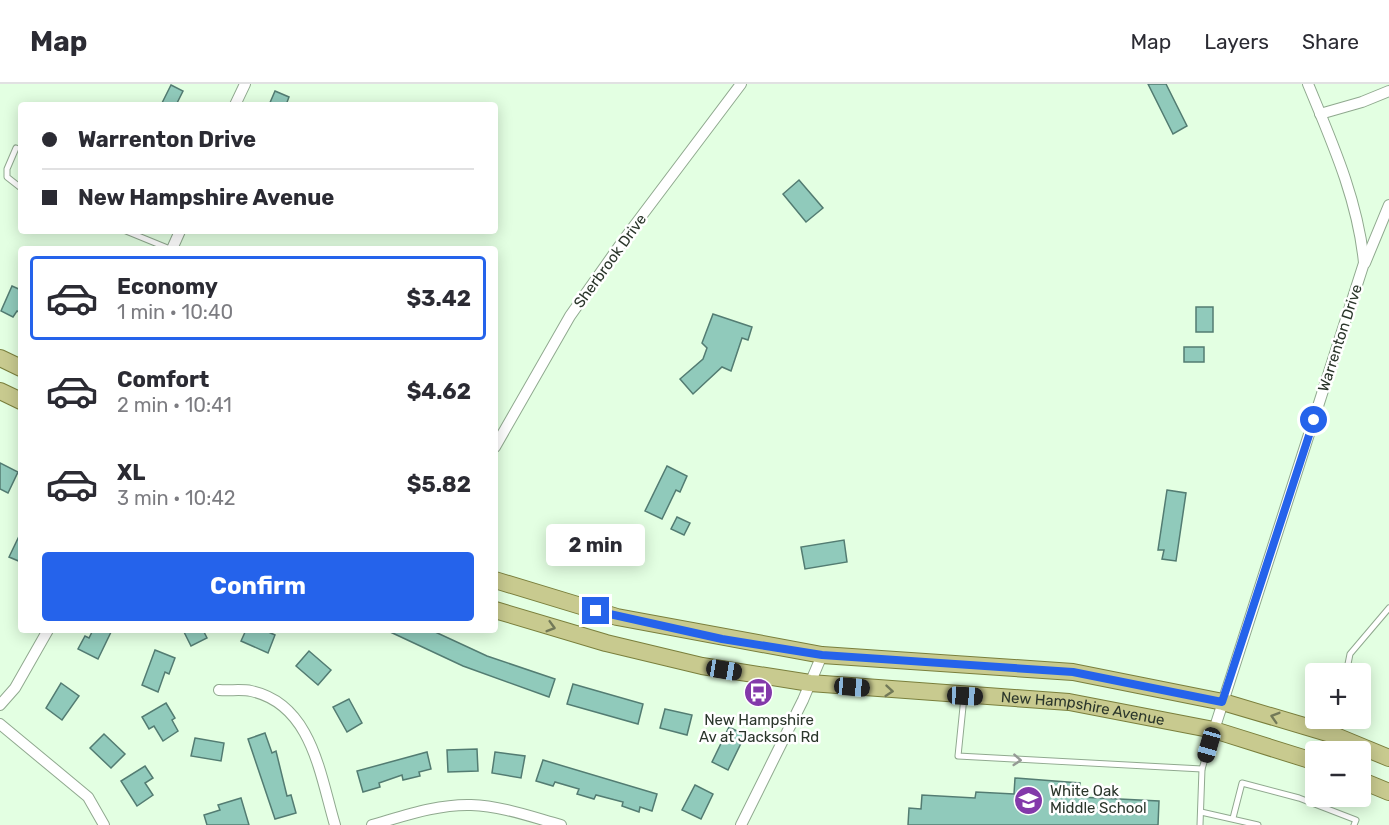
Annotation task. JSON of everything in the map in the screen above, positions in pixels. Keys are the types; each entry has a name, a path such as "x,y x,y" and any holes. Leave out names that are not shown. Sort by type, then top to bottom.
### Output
{"main road":[{"path":"0,358 18,367"},
{"path":"0,391 18,400"},
{"name":"New Hampshire Avenue","path":"498,581 617,617 822,655 1073,672 1305,721"},
{"name":"New Hampshire Avenue","path":"498,611 606,644 702,666 810,683 1069,702 1214,730 1305,759"},
{"name":"New Hampshire Avenue","path":"1335,729 1389,758"},
{"path":"1371,785 1389,792"}],"street":[{"path":"237,102 245,84"},
{"name":"Sherbrook Drive","path":"498,442 570,316 625,238 741,84"},
{"name":"Warrenton Drive","path":"1214,730 1364,263 1361,229 1338,157 1308,84"},
{"path":"1320,114 1362,102 1389,91"},
{"path":"1364,263 1389,205"},
{"path":"0,705 15,688 46,633"},
{"path":"741,825 822,655"},
{"path":"219,690 251,691 278,701 296,716 309,740 335,825"},
{"path":"0,724 88,797 104,825"},
{"path":"372,825 434,808 471,805 514,811 561,825"}],"lane":[{"path":"16,148 7,169 7,177 18,186"},
{"path":"134,234 164,246"},
{"path":"1348,663 1350,654 1389,608"},
{"path":"965,696 958,756 1202,769"},
{"path":"1200,825 1202,769 1214,730"},
{"path":"1233,818 1242,783 1299,798 1356,820 1354,825"},
{"path":"1201,812 1258,825"}],"building":[{"path":"1148,84 1166,84 1187,126 1173,134"},
{"path":"171,85 183,91 178,102 162,102"},
{"path":"275,91 289,97 287,102 270,102"},
{"path":"799,180 823,208 806,222 783,194"},
{"path":"12,286 18,289 18,312 13,317 1,311"},
{"path":"1196,307 1213,307 1213,332 1196,332"},
{"path":"713,314 752,327 748,340 742,338 731,371 722,367 693,394 680,379 703,359 707,348 702,343"},
{"path":"1184,347 1204,347 1204,362 1184,362"},
{"path":"0,463 18,472 8,493 0,489"},
{"path":"667,466 687,476 680,492 676,490 662,519 645,511"},
{"path":"1167,490 1186,493 1176,561 1162,559 1164,550 1158,550"},
{"path":"677,517 690,523 684,535 671,529"},
{"path":"18,538 18,561 9,557"},
{"path":"844,540 847,562 805,569 801,547"},
{"path":"92,633 111,633 98,659 78,649 85,636 89,638"},
{"path":"184,633 204,633 207,638 191,646"},
{"path":"245,633 275,635 268,653 241,641"},
{"path":"392,633 437,633 487,656 555,679 549,697 463,666"},
{"path":"155,650 175,658 169,674 165,672 158,692 142,685"},
{"path":"309,651 331,670 318,685 296,666"},
{"path":"61,683 79,696 62,720 46,708"},
{"path":"573,684 643,704 638,724 567,704"},
{"path":"349,699 362,723 347,732 333,707"},
{"path":"166,703 175,718 172,720 178,731 163,741 154,726 149,729 142,717"},
{"path":"665,709 692,715 687,735 660,728"},
{"path":"729,727 745,735 728,770 712,762"},
{"path":"265,733 272,753 276,751 287,796 291,795 296,813 275,819 248,739"},
{"path":"104,734 125,754 111,768 90,748"},
{"path":"195,738 224,743 221,761 191,756"},
{"path":"477,749 478,771 448,772 447,750"},
{"path":"427,752 431,769 419,772 420,776 403,780 402,775 379,783 380,787 363,792 357,771"},
{"path":"495,752 525,756 521,778 492,773"},
{"path":"543,760 657,794 652,811 640,807 639,812 622,806 623,802 596,795 594,799 577,794 579,789 555,782 553,786 536,781"},
{"path":"145,766 153,778 145,783 153,795 137,806 121,781"},
{"name":"White Oak Middle School","path":"1015,778 1080,783 1079,797 1159,801 1158,825 908,825 909,808 921,809 922,795 975,798 976,792 1014,794"},
{"path":"695,785 713,794 701,819 682,810"},
{"path":"241,798 249,825 207,825 204,815 220,810 218,805"}],"place":[{"name":"New Hampshire Av at Jackson Rd","path":"759,693"},
{"name":"White Oak Middle School","path":"1029,800"}],"route":[{"path":"596,611 722,639 822,655 1073,672 1222,702 1314,420"}]}
